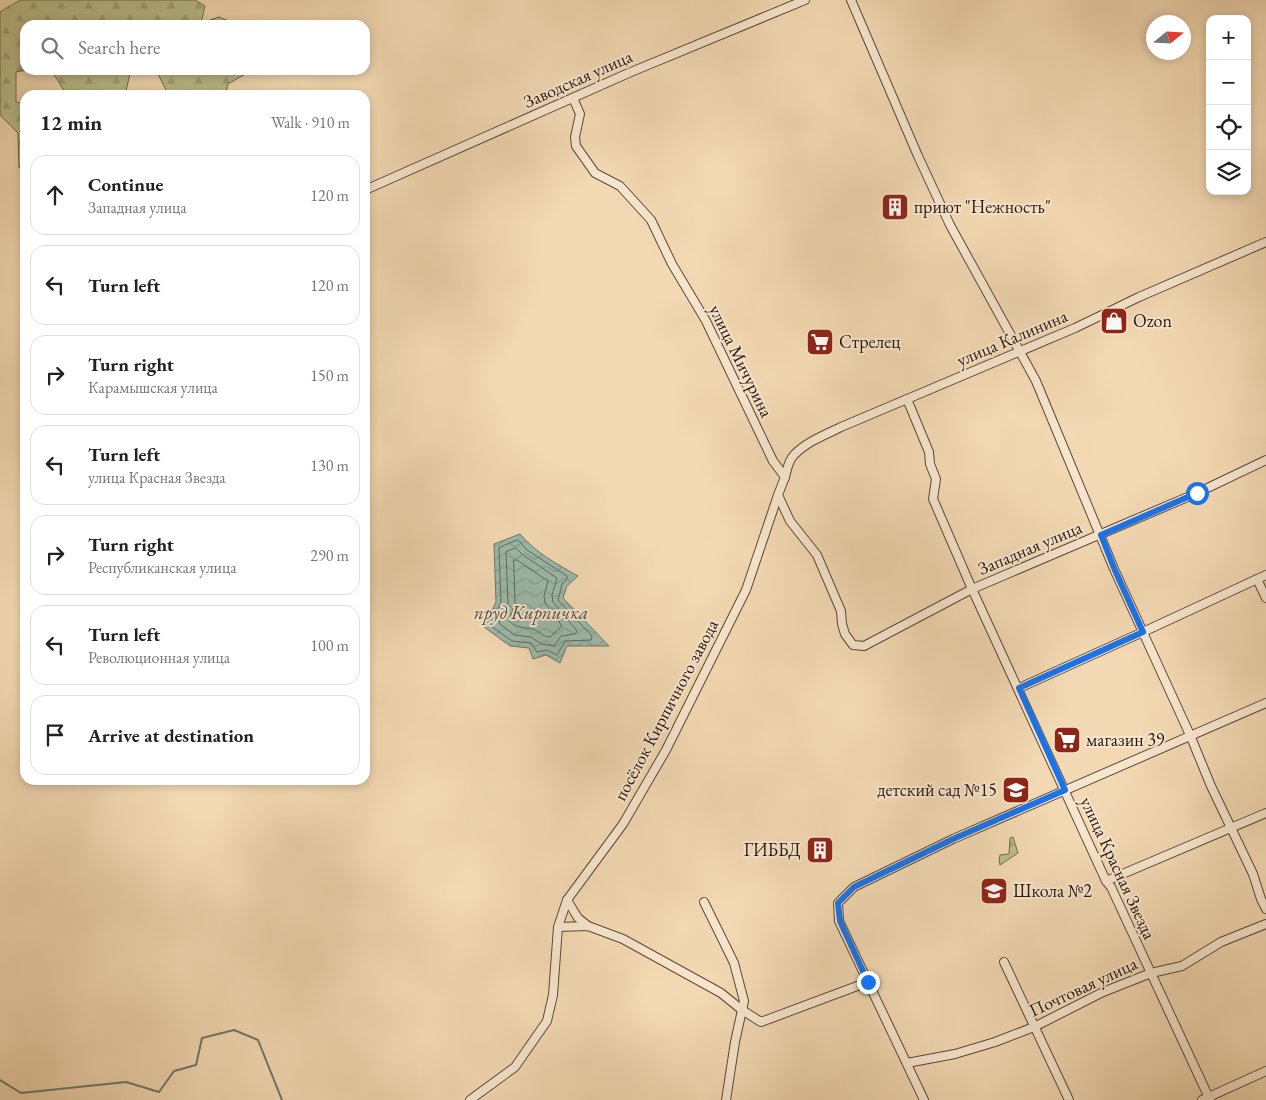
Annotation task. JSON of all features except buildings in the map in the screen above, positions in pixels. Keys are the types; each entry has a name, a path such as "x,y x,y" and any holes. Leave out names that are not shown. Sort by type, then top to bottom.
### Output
{"street":[{"name":"Заводская улица","path":"370,188 631,72 805,0"},
{"path":"851,0 918,156 950,225 1036,381 1117,577 1190,736 1210,786 1253,874 1266,909"},
{"name":"улица Мичурина","path":"573,98 580,114 575,137 576,146 595,173 620,186 651,220 672,264 706,322 773,461 785,477"},
{"name":"улица Калинина","path":"785,477 793,456 810,443 840,427 1075,328 1146,294 1266,242"},
{"name":"улица Красная Звезда","path":"906,399 929,452 930,464 936,480 934,499 972,589 1106,881 1151,973 1207,1099"},
{"name":"Западная улица","path":"778,495 790,521 816,555 841,611 845,634 853,645 864,646 972,589 1197,493 1266,460"},
{"path":"778,495 785,477"},
{"name":"посёлок Кирпичного завода","path":"470,1100 515,1067 547,1021 553,995 558,927 568,900 623,824 666,750 746,590 778,495"},
{"path":"1019,688 1266,575"},
{"path":"1257,579 1266,598"},
{"path":"924,1100 840,921 838,903 854,887 953,839 1266,703"},
{"path":"1106,881 1266,813"},
{"path":"568,900 578,918 588,926 641,948 721,993 761,1022 868,982"},
{"path":"704,902 734,963 744,1000 726,1100"},
{"name":"Почтовая улица","path":"907,1063 955,1054 995,1042 1034,1027 1103,992 1151,973 1182,966 1221,942 1266,924"},
{"path":"558,927 588,926"},
{"path":"1004,962 1070,1100"},
{"path":"1207,1099 1266,1072"}],"green space":[{"path":"20,0 195,0 205,6 202,20 20,20 20,71 16,72 16,102 20,103 19,168 18,133 0,115 0,12"},
{"path":"219,17 226,20 210,20"},
{"path":"54,75 130,75 126,90 64,90"},
{"path":"158,75 243,75 228,84 226,90 166,90"},
{"path":"1013,837 1018,853 1000,865 1000,855 1009,854 1010,838"}],"water":[{"name":"пруд Кирпичка","path":"520,534 540,552 578,576 567,586 563,598 609,646 567,646 560,663 546,655 533,659 529,648 510,646 484,627 496,602 494,544"}],"waterway":[{"path":"0,1080 21,1093 126,1082 159,1092 174,1071 196,1065 202,1038 234,1030 258,1040 282,1100"}],"place":[{"name":"приют \"Нежность\"","path":"895,207"},
{"name":"Ozon","path":"1114,321"},
{"name":"Стрелец","path":"820,342"},
{"name":"магазин 39","path":"1067,740"},
{"name":"детский сад №15","path":"1016,790"},
{"name":"ГИББД","path":"820,850"},
{"name":"Школа №2","path":"994,891"}],"route":[{"path":"868,982 840,921 838,903 854,887 953,839 1065,790 1019,688 1143,632 1101,535 1197,493"}]}
